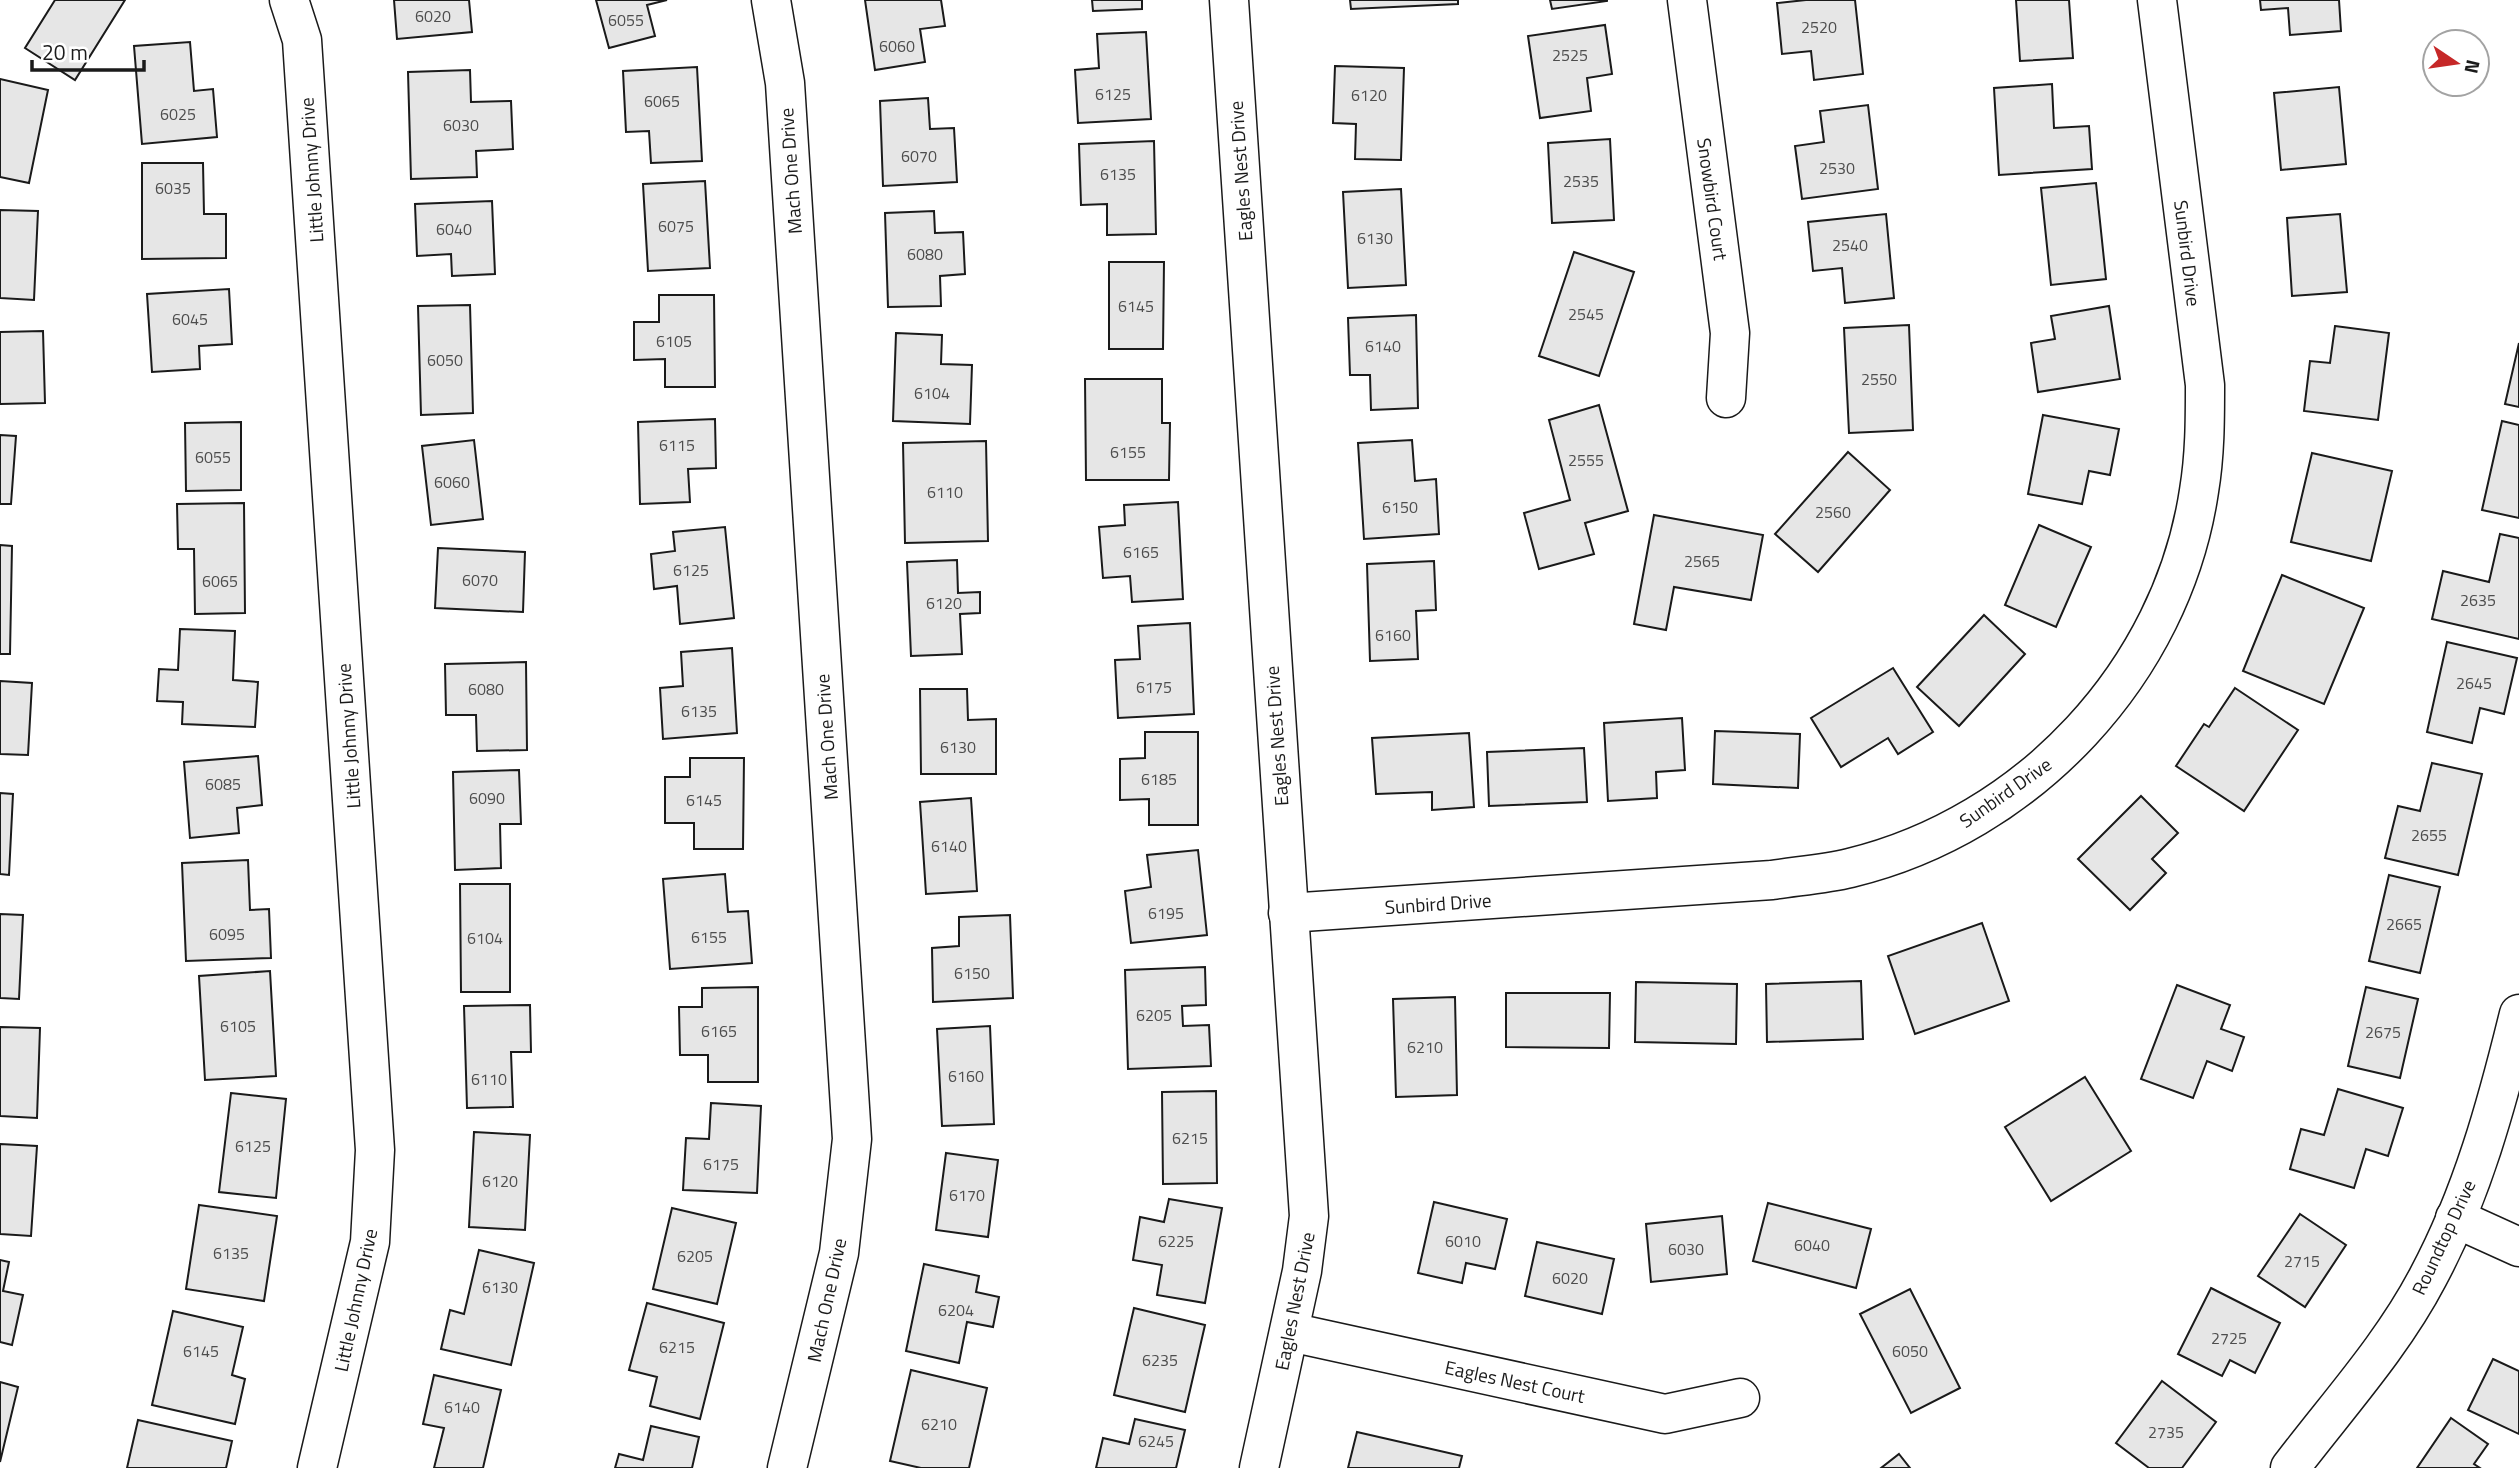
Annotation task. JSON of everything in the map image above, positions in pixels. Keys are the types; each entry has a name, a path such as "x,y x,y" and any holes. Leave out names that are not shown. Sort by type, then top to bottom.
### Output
{"street":[{"name":"Little Johnny Drive","path":"289,0 302,40 375,1150 370,1242 317,1468"},
{"name":"Mach One Drive","path":"771,0 785,83 852,1139 839,1252 787,1468"},
{"name":"Eagles Nest Drive","path":"1229,0 1309,1216 1290,1332 1259,1468"},
{"name":"Snowbird Court","path":"1686,0 1730,333 1726,398"},
{"name":"Sunbird Drive","path":"1288,913 1772,880 1850,868 1912,848 1974,819 2038,774 2087,727 2129,674 2161,616 2184,552 2199,492 2205,436 2205,385 2157,0"},
{"name":"Roundtop Drive","path":"2290,1468 2402,1321 2429,1276 2481,1153 2519,1014"},
{"path":"2455,1218 2519,1247"},
{"name":"Eagles Nest Court","path":"1290,1332 1665,1414 1740,1398"}],"building":[{"path":"55,0 125,0 75,80 25,48"},
{"path":"394,0 469,0 472,32 397,39"},
{"path":"596,0 667,0 647,5 655,36 609,48"},
{"path":"865,0 941,0 945,26 920,29 925,62 875,70"},
{"path":"1092,0 1142,0 1142,9 1093,11"},
{"path":"1350,0 1458,0 1458,4 1351,9"},
{"path":"1550,0 1607,0 1607,1 1552,9"},
{"path":"1855,0 1863,74 1814,80 1811,51 1782,54 1777,3"},
{"path":"2016,0 2069,0 2073,58 2020,61"},
{"path":"2260,0 2339,0 2341,31 2290,35 2288,8 2261,10"},
{"path":"1605,25 1612,74 1587,78 1591,111 1540,118 1528,36"},
{"path":"1146,32 1151,119 1078,123 1075,70 1099,68 1097,34"},
{"path":"190,42 194,91 213,89 217,137 142,144 134,46"},
{"path":"1335,66 1404,68 1401,160 1355,159 1356,124 1333,123"},
{"path":"697,67 702,161 651,163 649,131 626,132 623,71"},
{"path":"470,70 471,102 511,101 513,149 476,151 477,177 411,179 408,72"},
{"path":"0,79 48,90 29,183 0,177"},
{"path":"2052,84 2054,128 2089,126 2092,169 1999,175 1994,88"},
{"path":"2339,87 2346,164 2281,170 2274,93"},
{"path":"928,98 930,129 954,128 957,182 883,186 880,101"},
{"path":"1868,105 1878,189 1802,199 1795,146 1824,142 1820,111"},
{"path":"1610,139 1614,220 1552,223 1548,143"},
{"path":"1154,141 1156,234 1107,235 1107,204 1081,205 1079,144"},
{"path":"142,163 203,163 204,214 226,214 226,258 142,259"},
{"path":"705,181 710,268 648,271 643,184"},
{"path":"2096,183 2106,279 2051,285 2041,188"},
{"path":"1401,189 1406,285 1348,288 1343,192"},
{"path":"492,201 495,274 452,276 451,254 417,256 415,204"},
{"path":"0,210 38,211 34,300 0,298"},
{"path":"934,211 935,233 963,232 965,274 940,276 941,306 888,307 885,213"},
{"path":"1886,214 1894,298 1845,303 1842,268 1813,271 1808,222"},
{"path":"2340,214 2347,292 2292,296 2287,218"},
{"path":"1574,252 1634,272 1599,376 1539,356"},
{"path":"1109,262 1164,262 1163,349 1109,349"},
{"path":"229,289 232,344 199,346 200,369 152,372 147,294"},
{"path":"659,295 714,295 715,387 665,387 665,359 634,360 634,322 659,322"},
{"path":"470,305 473,413 421,415 418,306"},
{"path":"2109,306 2120,379 2038,392 2031,343 2055,339 2051,316"},
{"path":"1416,315 1418,408 1371,410 1370,375 1350,375 1348,318"},
{"path":"1909,325 1913,430 1849,433 1844,328"},
{"path":"2335,326 2389,333 2378,420 2304,411 2310,361 2330,363"},
{"path":"43,331 45,403 0,404 0,332"},
{"path":"896,333 942,335 941,364 972,365 970,424 893,421"},
{"path":"2519,343 2519,407 2505,404"},
{"path":"1085,379 1162,379 1162,423 1170,423 1169,480 1086,480"},
{"path":"1599,405 1628,511 1585,523 1594,554 1539,569 1524,513 1570,500 1549,420"},
{"path":"2043,415 2119,429 2110,475 2089,471 2082,504 2028,494"},
{"path":"715,419 716,468 688,469 690,502 640,504 638,422"},
{"path":"2502,421 2519,425 2519,518 2482,510"},
{"path":"241,422 241,490 186,491 185,423"},
{"path":"0,435 16,436 11,504 0,504"},
{"path":"474,440 483,519 431,525 422,446"},
{"path":"1412,440 1415,481 1436,479 1439,534 1364,539 1358,443"},
{"path":"986,441 988,541 905,543 903,443"},
{"path":"1848,452 1890,490 1818,572 1775,534"},
{"path":"2312,453 2392,471 2371,561 2291,542"},
{"path":"1178,502 1183,599 1132,602 1130,576 1103,578 1099,527 1125,525 1124,505"},
{"path":"244,503 245,613 195,614 194,549 178,549 177,504"},
{"path":"1654,515 1763,535 1751,600 1674,587 1666,630 1634,624"},
{"path":"2039,525 2091,547 2056,627 2005,605"},
{"path":"725,527 734,618 680,624 677,586 654,589 651,554 675,551 673,532"},
{"path":"2500,534 2519,538 2519,639 2432,619 2443,571 2489,582"},
{"path":"0,545 12,546 10,654 0,654"},
{"path":"438,548 525,552 523,612 435,608"},
{"path":"957,560 958,593 980,592 980,613 960,614 962,654 911,656 907,562"},
{"path":"1434,561 1436,610 1416,611 1418,659 1370,661 1367,564"},
{"path":"2282,575 2364,608 2324,704 2243,671"},
{"path":"1984,615 2025,654 1959,726 1917,687"},
{"path":"1190,623 1194,714 1118,718 1115,660 1140,659 1138,626"},
{"path":"180,629 235,631 233,680 258,682 255,727 182,724 183,702 157,701 159,669 178,670"},
{"path":"2447,642 2517,658 2504,714 2480,708 2472,743 2427,732"},
{"path":"732,648 737,733 663,739 660,688 683,686 681,652"},
{"path":"526,662 527,750 477,751 476,715 446,715 445,664"},
{"path":"1893,668 1933,732 1898,754 1888,738 1841,767 1811,718"},
{"path":"0,681 32,683 28,755 0,754"},
{"path":"2235,688 2298,730 2244,811 2176,766 2204,724 2209,727"},
{"path":"920,689 967,689 968,720 996,719 996,774 921,774"},
{"path":"1682,718 1685,770 1656,772 1657,798 1608,801 1604,723"},
{"path":"1715,731 1800,734 1798,788 1713,784"},
{"path":"1145,732 1198,732 1198,825 1149,825 1149,799 1120,800 1120,759 1145,758"},
{"path":"1469,733 1474,807 1432,810 1432,792 1376,794 1372,738"},
{"path":"1584,748 1587,802 1489,806 1487,752"},
{"path":"258,756 262,805 237,808 239,833 190,838 184,762"},
{"path":"690,758 744,758 743,849 694,849 694,823 665,823 665,777 690,777"},
{"path":"2432,763 2482,774 2458,875 2385,858 2398,806 2420,811"},
{"path":"519,770 521,824 500,824 501,868 455,870 453,772"},
{"path":"0,793 13,794 9,875 0,874"},
{"path":"2141,796 2178,833 2152,859 2166,873 2130,910 2078,859"},
{"path":"971,798 977,891 926,894 920,802"},
{"path":"1198,850 1207,935 1131,943 1125,891 1151,887 1147,855"},
{"path":"248,860 250,910 269,909 271,958 186,961 182,863"},
{"path":"725,874 728,912 748,911 752,963 670,969 663,879"},
{"path":"2389,875 2440,887 2420,973 2369,961"},
{"path":"460,884 510,884 510,992 461,992"},
{"path":"0,914 23,915 19,999 0,998"},
{"path":"1010,915 1013,998 933,1002 932,948 959,946 959,917"},
{"path":"1982,923 2009,1001 1915,1034 1888,956"},
{"path":"1205,967 1206,1005 1182,1006 1183,1026 1209,1025 1211,1066 1128,1069 1125,970"},
{"path":"270,971 276,1076 205,1080 199,976"},
{"path":"1861,981 1863,1039 1767,1042 1766,984"},
{"path":"1636,982 1737,984 1736,1044 1635,1042"},
{"path":"2177,985 2230,1005 2221,1029 2244,1037 2232,1071 2207,1061 2193,1098 2141,1079"},
{"path":"758,987 758,1082 708,1082 708,1055 680,1055 679,1007 702,1007 702,988"},
{"path":"2366,987 2418,999 2400,1078 2348,1066"},
{"path":"1506,993 1610,993 1609,1048 1506,1047"},
{"path":"1455,997 1457,1095 1396,1097 1393,999"},
{"path":"530,1005 531,1052 511,1052 513,1107 467,1108 464,1006"},
{"path":"990,1026 994,1124 942,1126 937,1029"},
{"path":"0,1027 40,1028 37,1118 0,1116"},
{"path":"2085,1077 2131,1151 2051,1201 2005,1127"},
{"path":"2338,1089 2403,1108 2388,1156 2366,1149 2354,1188 2290,1169 2301,1129 2324,1135"},
{"path":"1216,1091 1217,1183 1163,1184 1162,1092"},
{"path":"231,1093 286,1099 276,1198 219,1192"},
{"path":"711,1103 761,1106 757,1193 683,1190 686,1138 709,1139"},
{"path":"474,1132 530,1135 525,1230 469,1227"},
{"path":"0,1144 37,1146 31,1236 0,1234"},
{"path":"946,1153 998,1160 988,1237 936,1230"},
{"path":"1169,1199 1222,1208 1205,1303 1157,1295 1162,1265 1133,1260 1140,1217 1164,1222"},
{"path":"1434,1202 1507,1219 1495,1269 1466,1263 1462,1283 1418,1273"},
{"path":"1768,1203 1871,1229 1856,1288 1753,1261"},
{"path":"199,1205 277,1216 264,1301 186,1289"},
{"path":"672,1208 736,1223 717,1304 653,1289"},
{"path":"2300,1214 2346,1245 2305,1307 2258,1276"},
{"path":"1722,1216 1727,1274 1651,1282 1646,1224"},
{"path":"1537,1242 1614,1259 1602,1314 1525,1296"},
{"path":"479,1250 534,1263 511,1365 441,1349 450,1310 464,1314"},
{"path":"0,1260 9,1262 3,1291 23,1295 12,1345 0,1342"},
{"path":"924,1264 979,1276 976,1292 999,1297 993,1327 967,1322 959,1363 906,1351"},
{"path":"2211,1288 2280,1323 2255,1373 2230,1360 2222,1376 2178,1354"},
{"path":"1910,1289 1960,1388 1911,1413 1860,1314"},
{"path":"647,1303 724,1323 700,1419 650,1406 657,1377 629,1370"},
{"path":"1134,1308 1205,1325 1185,1412 1114,1395"},
{"path":"173,1311 243,1327 232,1375 245,1379 235,1424 152,1405"},
{"path":"2493,1359 2519,1371 2519,1434 2468,1410"},
{"path":"911,1370 987,1388 969,1468 921,1468 890,1461"},
{"path":"434,1375 501,1390 483,1468 434,1468 444,1428 423,1424"},
{"path":"2162,1381 2216,1422 2182,1468 2149,1468 2116,1443"},
{"path":"0,1382 18,1387 0,1462"},
{"path":"2451,1418 2488,1444 2474,1464 2480,1468 2417,1468"},
{"path":"1135,1419 1185,1430 1176,1468 1096,1468 1103,1438 1129,1444"},
{"path":"138,1420 232,1441 226,1468 127,1468"},
{"path":"651,1426 699,1437 692,1468 615,1468 619,1454 643,1460"},
{"path":"1357,1432 1462,1456 1459,1468 1348,1468"},
{"path":"1899,1454 1910,1468 1881,1468"}]}
